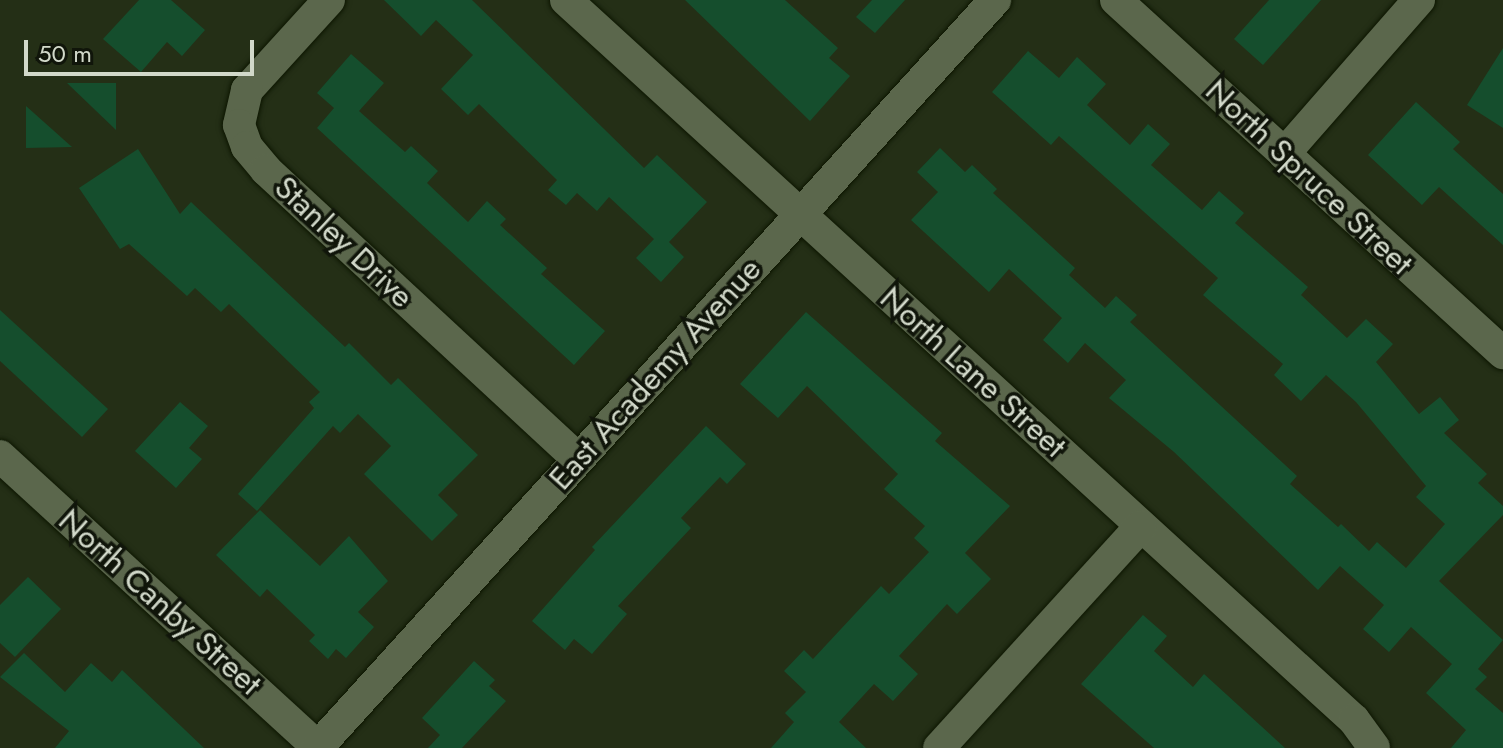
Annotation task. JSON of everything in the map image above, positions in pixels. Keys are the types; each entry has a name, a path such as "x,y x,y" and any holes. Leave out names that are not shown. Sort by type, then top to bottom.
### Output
{"street":[{"name":"Stanley Drive","path":"329,0 247,90 239,125 247,147 266,170 577,458"},
{"name":"North Lane Street","path":"566,0 1354,720 1374,748"},
{"name":"East Academy Avenue","path":"318,748 577,458 995,0"},
{"name":"North Spruce Street","path":"1116,0 1503,353"},
{"path":"1284,154 1419,0"},
{"name":"North Canby Street","path":"0,456 318,748"},
{"path":"939,748 1141,526"}],"building":[{"path":"139,0 171,0 205,30 182,56 167,42 141,72 103,39"},
{"path":"384,0 472,0 644,168 657,155 707,202 669,242 684,257 661,282 636,258 654,239 609,197 597,211 577,193 566,205 548,190 557,180 479,104 468,115 441,89 473,55 436,20 421,36"},
{"path":"685,0 785,0 838,48 829,58 850,76 810,121"},
{"path":"872,0 905,0 875,33 856,17"},
{"path":"1269,0 1321,0 1263,65 1234,39"},
{"path":"1503,48 1503,128 1467,105"},
{"path":"1028,51 1059,78 1077,57 1106,84 1087,105 1130,145 1148,124 1170,144 1151,165 1202,210 1219,191 1244,213 1235,223 1308,287 1301,295 1347,338 1366,319 1393,344 1376,362 1419,414 1440,397 1459,420 1444,433 1487,474 1478,483 1503,506 1503,515 1439,581 1503,640 1478,669 1487,677 1475,689 1503,713 1503,748 1451,748 1466,730 1426,693 1452,664 1411,627 1389,652 1363,629 1384,605 1340,566 1318,590 1174,452 1109,398 1126,380 1085,343 1068,363 1043,340 1062,318 1009,269 989,292 911,220 938,192 917,172 940,148 965,172 972,165 997,189 993,193 1075,268 1069,275 1105,308 1116,296 1137,315 1130,322 1297,476 1290,484 1338,527 1341,524 1369,551 1377,542 1406,568 1445,524 1416,497 1426,486 1356,402 1326,375 1301,401 1274,375 1283,364 1203,295 1218,278 1059,136 1051,145 992,92"},
{"path":"351,54 384,83 359,111 405,152 411,146 438,171 427,183 468,222 487,201 506,219 500,225 547,268 541,274 605,331 574,365 317,128 334,108 317,93"},
{"path":"67,83 116,83 116,130"},
{"path":"1416,102 1460,142 1453,149 1503,194 1503,245 1439,187 1422,205 1368,155"},
{"path":"26,106 72,147 26,148"},
{"path":"138,149 180,214 191,202 345,347 349,343 391,385 398,378 478,455 438,495 458,515 432,541 364,474 391,446 358,414 340,433 333,426 257,511 238,494 314,408 309,402 320,392 229,304 221,312 195,288 187,296 129,244 120,249 79,188"},
{"path":"0,310 108,409 82,437 0,361"},
{"path":"806,312 942,433 935,441 1010,506 965,553 991,579 957,614 947,604 899,656 918,674 893,701 874,684 839,722 866,748 771,748 794,722 785,713 806,692 784,671 804,650 813,659 881,586 889,594 929,552 914,538 925,526 884,489 898,474 807,386 778,418 740,384"},
{"path":"180,402 208,426 189,448 202,459 176,488 135,451"},
{"path":"706,426 746,464 727,484 720,477 681,518 691,528 618,606 627,614 592,654 574,639 565,650 532,621 595,550 592,547"},
{"path":"260,510 320,566 349,536 388,581 358,612 374,627 346,658 336,649 328,659 309,641 315,635 267,589 260,597 216,555"},
{"path":"28,577 61,609 15,657 0,643 0,605"},
{"path":"1143,615 1167,636 1154,651 1193,687 1204,674 1285,748 1154,748 1081,684"},
{"path":"24,653 65,692 91,663 112,682 122,670 204,748 55,748 69,731 0,677"},
{"path":"474,661 495,680 489,686 506,701 462,748 428,748 440,735 422,718"}]}
